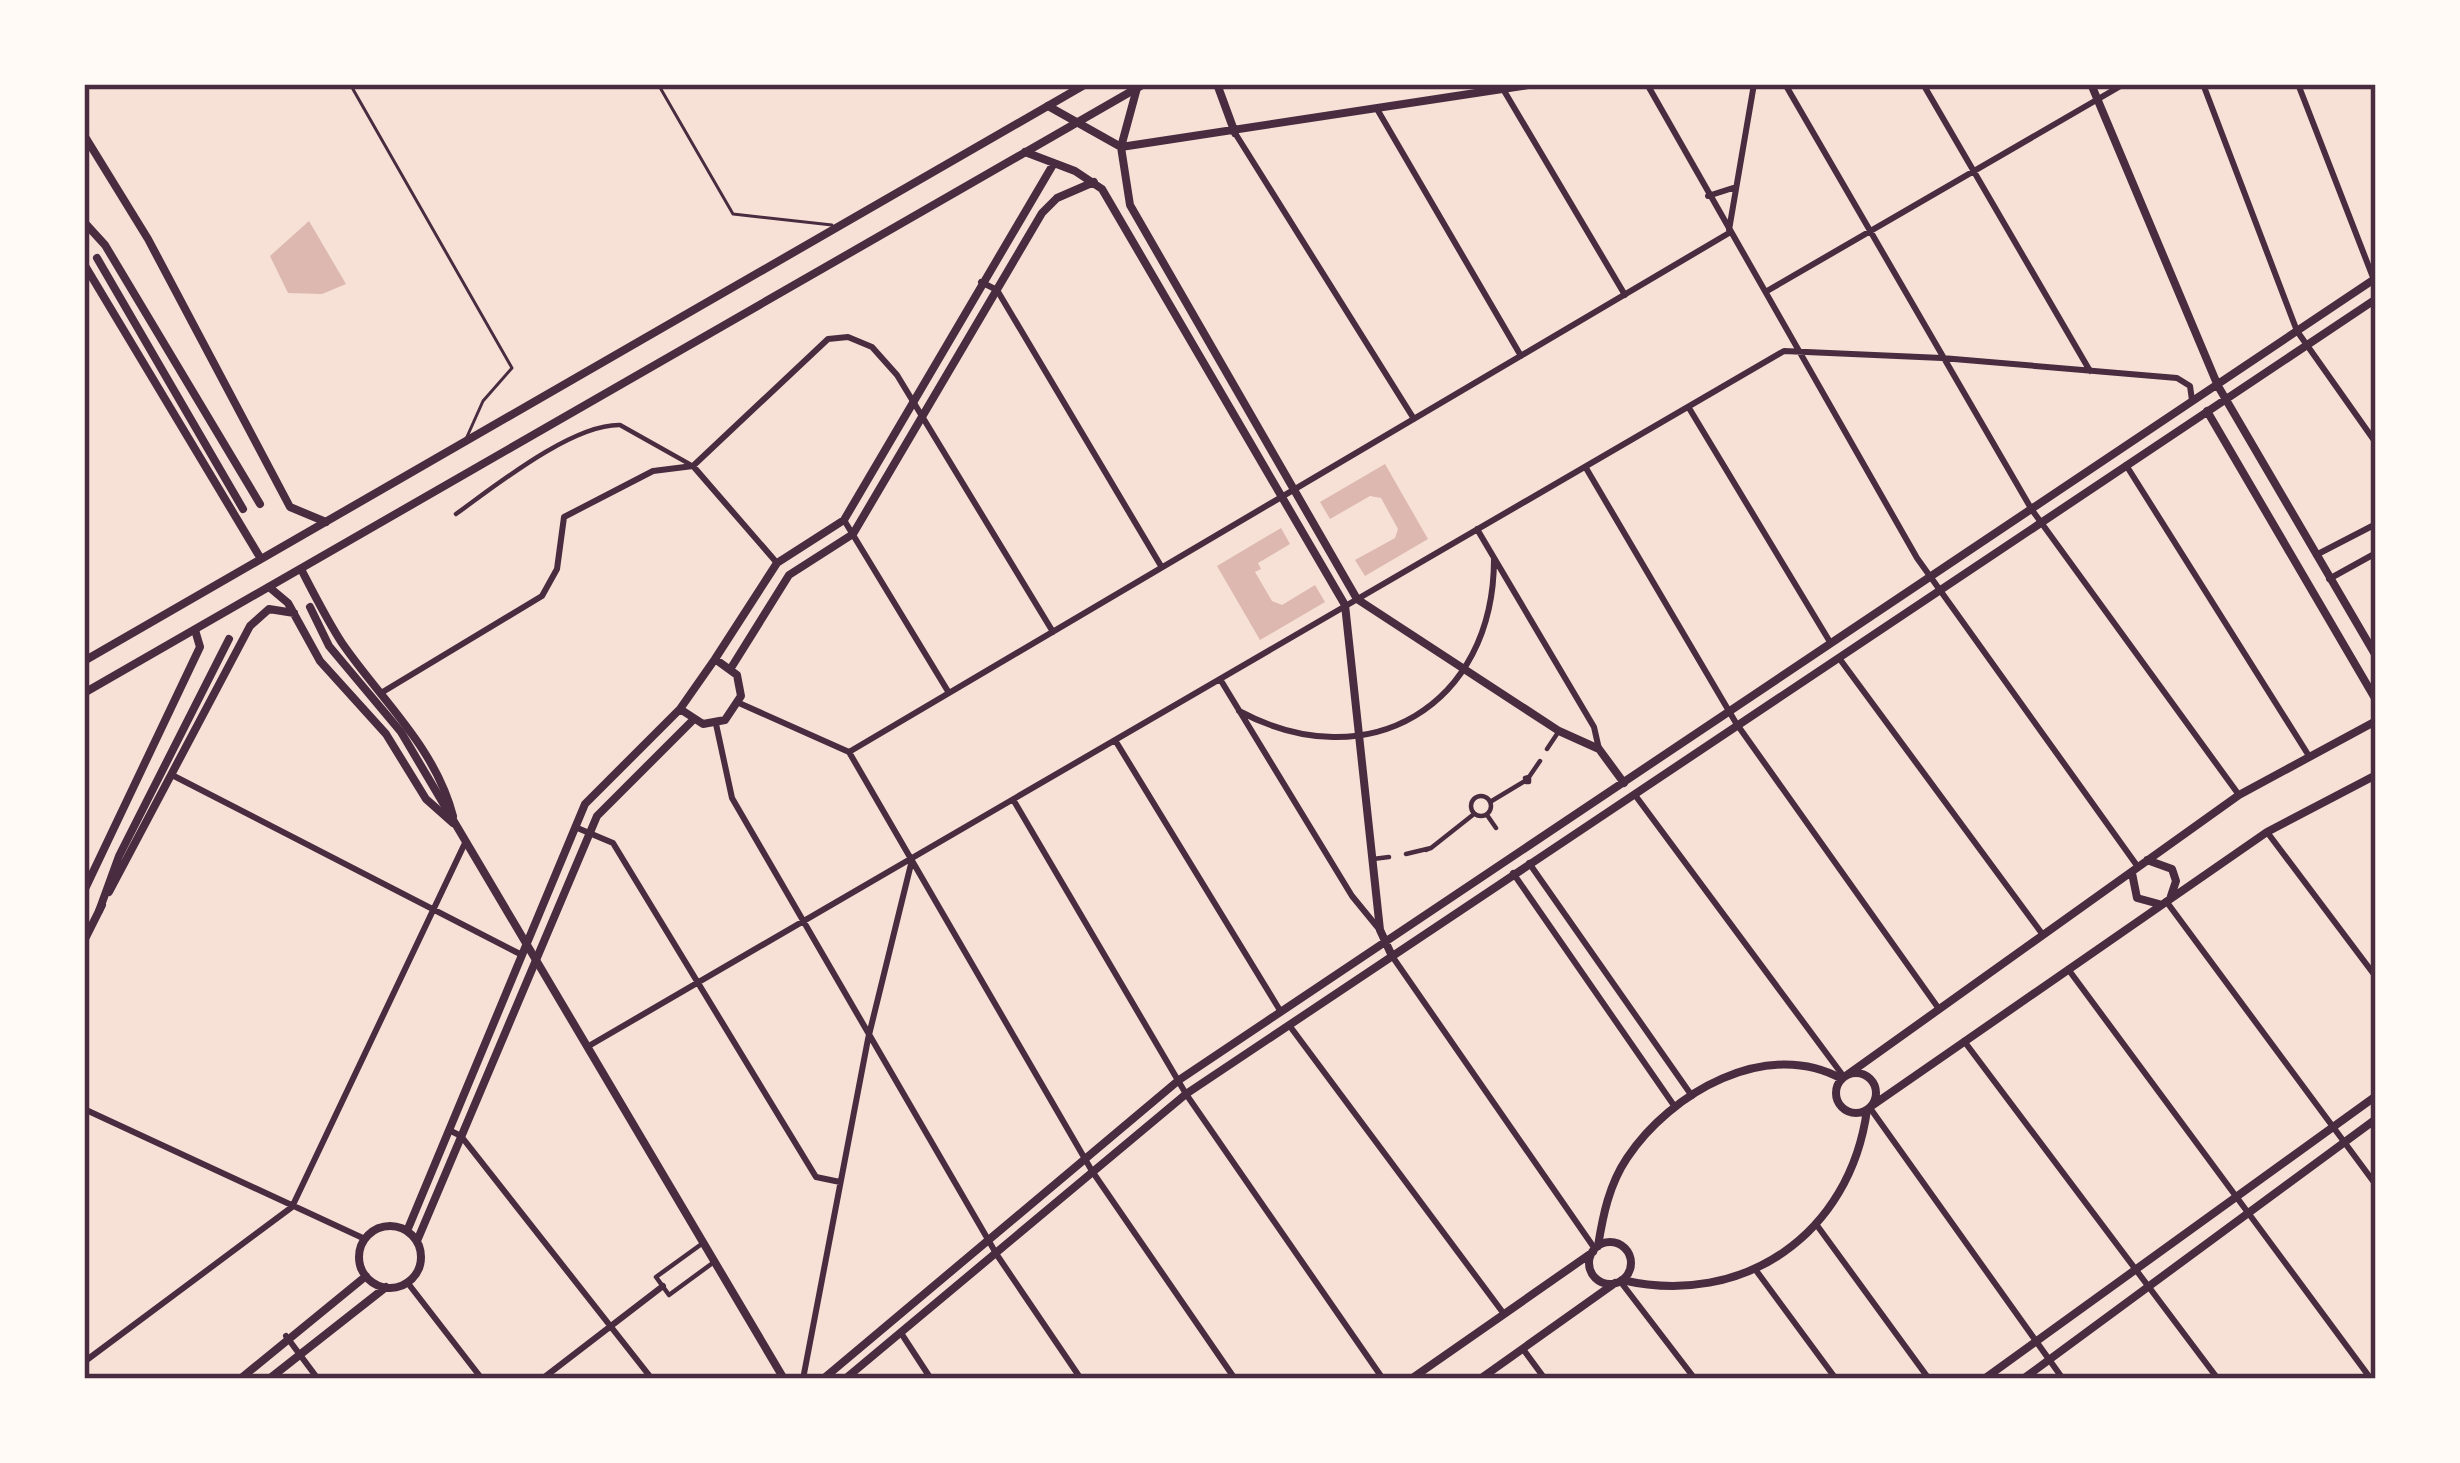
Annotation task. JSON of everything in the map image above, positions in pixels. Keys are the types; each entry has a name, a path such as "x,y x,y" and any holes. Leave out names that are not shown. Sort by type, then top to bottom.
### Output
{"street":[{"path":"84,661 1086,84"},
{"path":"1217,84 1235,133 1414,419"},
{"path":"1048,106 1121,147 1535,84"},
{"path":"1647,84 1937,589 2135,869 2137,898 2166,901 2376,1185"},
{"path":"1729,233 1754,84"},
{"path":"1785,84 2039,521 2239,795"},
{"path":"1923,84 2090,371"},
{"path":"2091,84 2218,386 2376,656"},
{"path":"1767,291 2124,84"},
{"path":"2203,84 2297,331 2376,443"},
{"path":"824,1379 1178,1080 2375,279 2298,84"},
{"path":"84,694 1141,86"},
{"path":"1141,86 1121,147 1130,205 1357,599 1559,731 1599,748"},
{"path":"1503,88 1625,295"},
{"path":"1377,109 1521,356"},
{"path":"84,135 148,239 290,507 326,522"},
{"path":"1025,152 1096,182 1345,605 1384,944 1595,1249"},
{"path":"407,1231 585,804 680,709 777,563 844,520 1054,163"},
{"path":"731,668 789,575 854,534 1042,213 1057,198 1096,182"},
{"path":"1708,196 1736,188"},
{"path":"84,222 105,245 260,504"},
{"path":"849,752 1729,233"},
{"path":"97,258 242,509"},
{"path":"84,264 261,559"},
{"path":"981,282 997,290 1161,566"},
{"path":"845,1379 1186,1094 1633,791 2376,299"},
{"path":"381,693 542,596 557,569 564,518 653,471 693,466 828,338 848,337 872,347 914,399 1053,632"},
{"path":"587,1047 1345,605 1798,348 2177,379 2189,386 2192,403"},
{"path":"1689,408 1830,642"},
{"path":"2206,410 2376,700"},
{"path":"456,514 549,451 607,425 620,425 693,466 777,563"},
{"path":"1260,465 1273,465 1276,454"},
{"path":"2126,464 2309,756"},
{"path":"1586,469 1727,710 1939,1009"},
{"path":"844,520 949,693"},
{"path":"2316,554 2376,524"},
{"path":"1477,529 1594,727 1599,748 1845,1077"},
{"path":"2329,578 2376,553"},
{"path":"1239,711 1291,733 1360,737 1388,731 1421,714 1445,695 1486,625 1494,592 1494,559"},
{"path":"301,569 341,641 445,785 454,824"},
{"path":"269,587 280,592 320,661 386,734 426,799 454,824"},
{"path":"310,607 329,646 401,732 524,950 536,962 784,1379"},
{"path":"84,941 260,614 294,613"},
{"path":"84,891 200,647 195,630"},
{"path":"99,911 119,856 229,639"},
{"path":"1837,656 2043,935"},
{"path":"680,709 692,721 716,724 739,704 740,682 731,668 715,659"},
{"path":"1220,679 1352,896 1380,930"},
{"path":"739,704 849,752 1092,1171 1235,1379"},
{"path":"417,1241 597,816 692,721"},
{"path":"2376,721 2239,795 1939,1009 1845,1077 1836,1089 1840,1106 1850,1112 1870,1108 2266,832 2376,775"},
{"path":"716,724 732,797 997,1255 1081,1379"},
{"path":"1547,749 1559,731"},
{"path":"1115,740 1281,1012"},
{"path":"1496,828 1487,814 1490,802 1527,779 1540,761"},
{"path":"172,776 435,911 524,950"},
{"path":"1474,814 1473,799 1483,796 1490,802"},
{"path":"1013,800 1186,1094 1383,1379"},
{"path":"1406,854 1429,849 1474,814 1487,814"},
{"path":"575,827 613,844 816,1177 840,1182"},
{"path":"2266,832 2376,977"},
{"path":"84,1362 292,1207 466,842"},
{"path":"1505,843 1513,855"},
{"path":"1372,859 1389,857"},
{"path":"803,1379 868,1039 912,858"},
{"path":"2147,860 2172,869 2176,881 2166,901"},
{"path":"1529,863 1692,1096"},
{"path":"1513,874 1675,1108"},
{"path":"2068,969 2371,1379"},
{"path":"1288,1024 1504,1314"},
{"path":"1964,1041 2218,1379"},
{"path":"1770,1064 1808,1064 1845,1077 1859,1073 1874,1082 1870,1108 1849,1180 1816,1224 1755,1269 1709,1286 1680,1289 1593,1275 1608,1198 1624,1162 1675,1108 1692,1096 1770,1064"},
{"path":"1984,1379 2376,1096"},
{"path":"1870,1108 2063,1379"},
{"path":"84,1109 365,1239"},
{"path":"2023,1379 2376,1119"},
{"path":"449,1130 461,1136 652,1379"},
{"path":"1816,1224 1929,1379"},
{"path":"269,1379 386,1287 407,1282 421,1259 417,1241 407,1231 384,1226 365,1239 360,1251 365,1276"},
{"path":"703,1243 656,1276 669,1295 714,1262"},
{"path":"1411,1379 1595,1249 1617,1243 1628,1250 1631,1267 1619,1282 1480,1379"},
{"path":"1755,1269 1836,1379"},
{"path":"365,1276 386,1287"},
{"path":"240,1379 286,1336 365,1276"},
{"path":"407,1282 482,1379"},
{"path":"1619,1282 1695,1379"},
{"path":"542,1379 662,1286"},
{"path":"901,1333 931,1379"},
{"path":"286,1336 318,1379"},
{"path":"1523,1349 1545,1379"}],"lane":[{"path":"350,84 512,368 483,401 465,442"},
{"path":"658,84 733,214 839,226"}],"shaded area":[{"path":"309,221 346,284 322,294 288,293 270,256"},
{"path":"1385,464 1428,539 1365,576 1355,560 1395,538 1398,529 1381,498 1370,496 1330,519 1320,502"},
{"path":"1281,528 1290,544 1258,563 1261,569 1255,572 1272,601 1282,605 1315,585 1325,602 1260,640 1217,566"}]}
